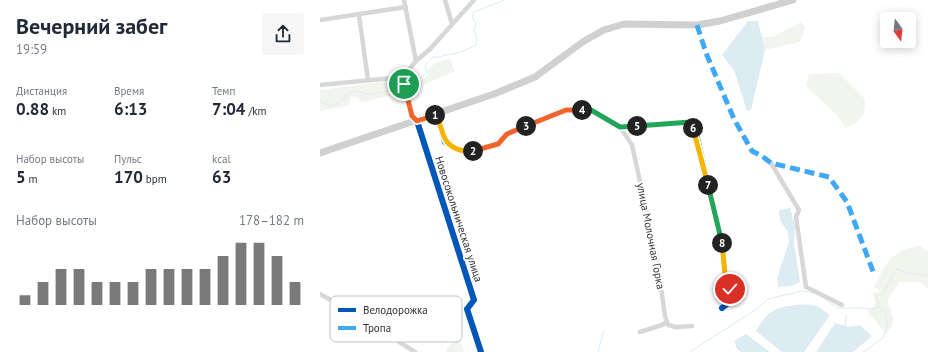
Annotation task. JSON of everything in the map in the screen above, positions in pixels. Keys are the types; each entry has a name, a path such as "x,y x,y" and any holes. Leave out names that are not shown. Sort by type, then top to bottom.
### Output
{"main road":[{"path":"320,153 436,115 535,77 584,41 604,30 624,24 697,25 720,21 793,0"}],"street":[{"path":"404,0 416,61"},
{"path":"445,0 452,24"},
{"path":"320,85 403,77 416,61 430,49 474,0"},
{"path":"320,20 406,7"},
{"path":"359,15 368,80"},
{"name":"Новосокольническая улица","path":"403,77 412,116 417,121 474,300 467,309 481,352"},
{"path":"436,115 445,142 456,149 469,152 498,144 507,134 566,110 591,110 620,127 691,122 698,142 722,244 725,274 730,289 728,303 722,308"},
{"name":"улица Молочная Горка","path":"620,127 632,145 657,259 667,322"},
{"path":"771,163 799,210 796,217 806,287 842,306"},
{"path":"320,294 330,300"},
{"path":"640,332 667,322 668,325 676,327 692,326"},
{"path":"399,342 415,352"}],"shaded area":[{"path":"748,21 758,21 765,50 751,110 747,111 734,70 722,55"},
{"path":"801,22 805,28 800,42 765,50 762,37 773,37"},
{"path":"450,59 455,71 412,90 414,85 428,75 428,70 436,62"},
{"path":"839,73 865,99 862,117 856,123 846,128 837,115 806,86 809,74"},
{"path":"396,80 402,82 403,93 362,102 357,97 351,96 349,105 320,111 320,90"},
{"path":"790,208 795,226 794,244 800,282 791,286 778,287 777,278 789,242 788,232 780,221 779,210"},
{"path":"920,246 928,251 928,289 920,282 899,282 887,301 893,322 886,334 867,311 874,307 875,302 873,293 881,291 874,287 886,265 896,254 910,248"},
{"path":"806,304 819,307 830,315 804,352 782,352 756,331 766,317 776,309"},
{"path":"835,323 849,327 860,325 872,336 853,352 816,352"},
{"path":"746,334 770,352 741,352 737,349 734,341"},
{"path":"452,342 461,342 464,352 447,352 446,350"}],"waterway":[{"path":"407,86 418,80 427,72 425,65 433,57 458,53 476,45 477,38 474,29 476,24 472,17 474,12 505,0"},
{"path":"320,101 331,106 335,105 352,92 356,91 370,94 404,87"},
{"path":"863,352 883,338 887,327 886,314 879,307 877,297 883,292 897,269 912,274 928,275"},
{"path":"690,352 755,310 768,299 802,291 814,293"},
{"path":"824,298 840,308 872,309 879,307"},
{"path":"845,326 846,315"},
{"path":"598,352 604,330"}],"marked path":[{"path":"697,25 706,53 734,119 752,151 771,163 829,177 847,202 874,274"}],"cycle path":[{"path":"403,77 412,116 417,121 474,300 467,309 481,352"},
{"path":"436,115 445,142 456,149 469,152 498,144 507,134 566,110 591,110 620,127 691,122 696,134 722,244 725,274 730,289 728,303 722,308"}],"route":[{"path":"404,84 412,116 417,121 436,115 445,142 456,149 469,152 498,144 507,134 566,110 591,110 620,127 691,122 696,134 722,244 725,274 730,289"}]}
